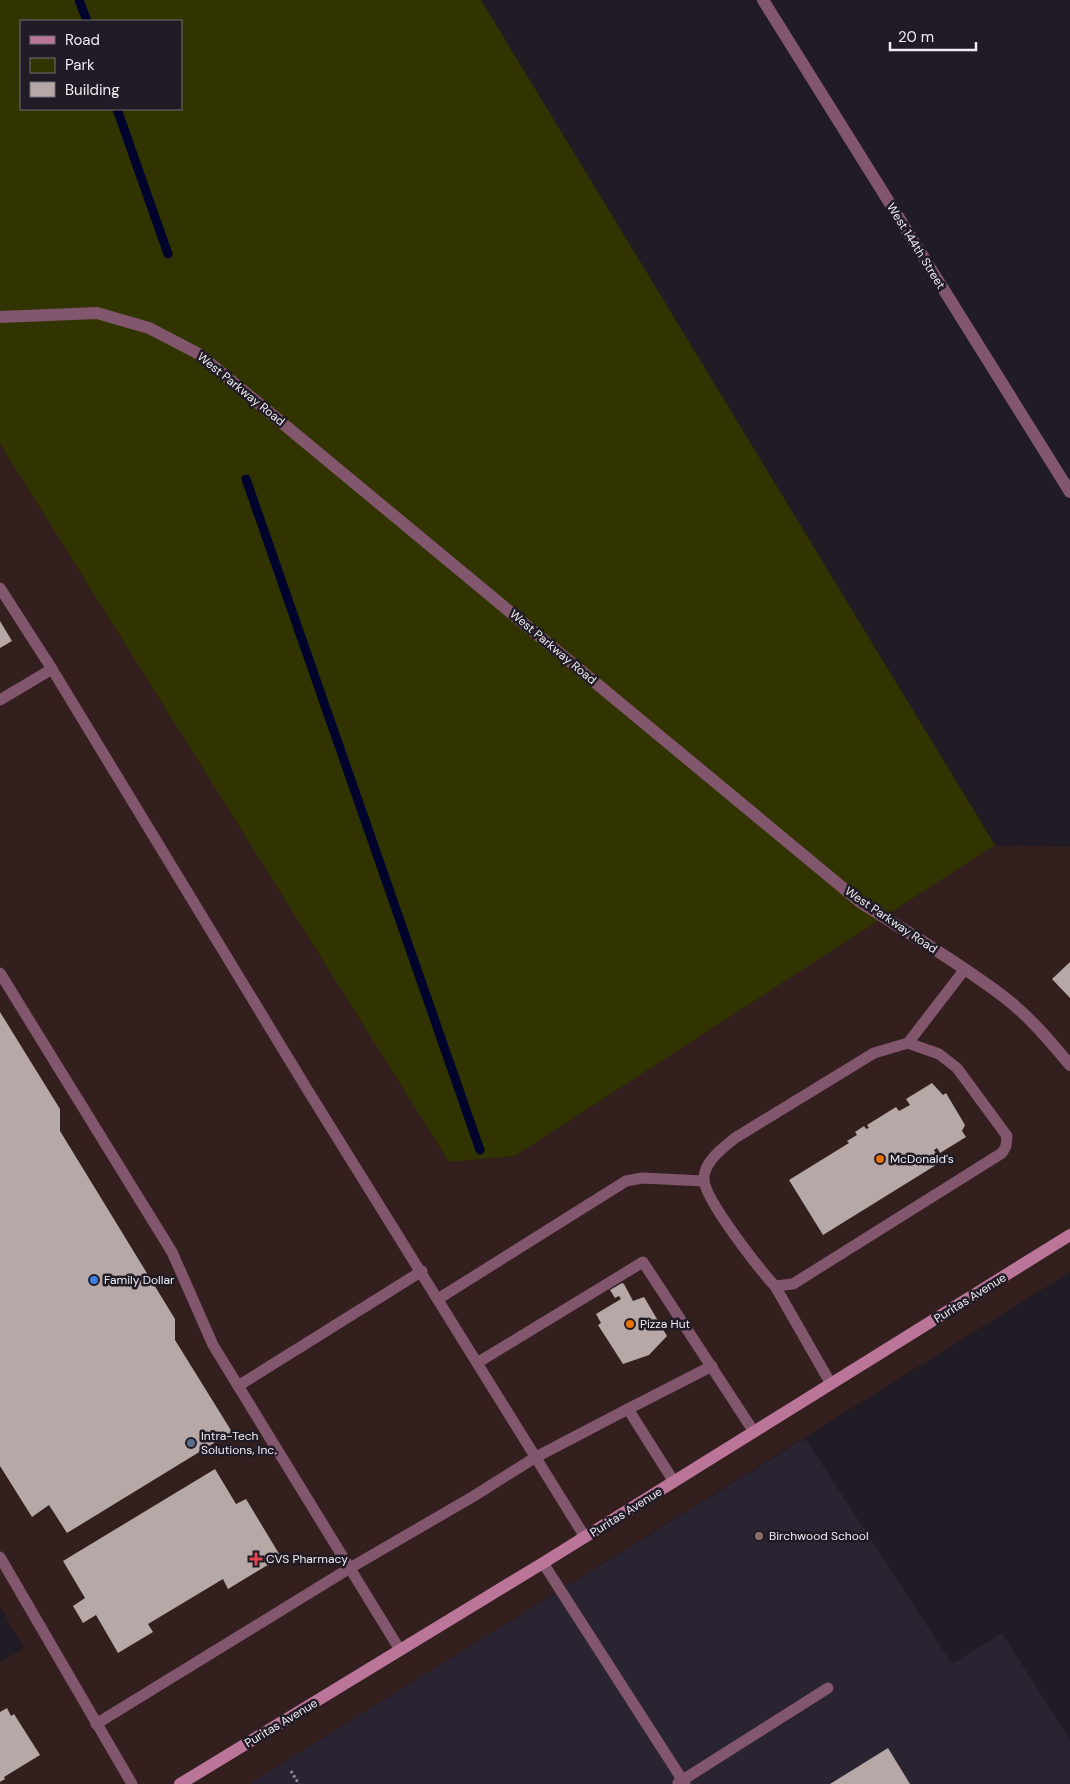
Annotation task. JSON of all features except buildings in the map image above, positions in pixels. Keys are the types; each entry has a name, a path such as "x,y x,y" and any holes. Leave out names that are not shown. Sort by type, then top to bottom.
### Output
{"street":[{"name":"West 144th Street","path":"763,0 1070,492"},
{"name":"West Parkway Road","path":"0,317 97,313 149,328 200,354 860,902 1005,998 1041,1031 1070,1065"},
{"name":"Puritas Avenue","path":"180,1784 543,1563 1070,1235"}],"lane":[{"path":"0,588 52,669 307,1089 422,1271 585,1537"},
{"path":"0,700 52,669"},
{"path":"908,1044 965,970"},
{"path":"0,974 172,1252 213,1345 400,1650"},
{"path":"775,1286 793,1284 1002,1153 1007,1136 957,1068 939,1054 908,1044 874,1053 735,1138 718,1152 707,1167 704,1181 711,1200 763,1273 775,1286 831,1384"},
{"path":"438,1298 626,1181 642,1178 704,1181"},
{"path":"477,1363 643,1262 754,1432"},
{"path":"238,1386 422,1271"},
{"path":"96,1724 350,1568 536,1458 712,1366"},
{"path":"628,1409 674,1482"},
{"path":"0,1557 132,1784"},
{"path":"543,1563 681,1783 828,1688"}],"path":[{"path":"291,1771 299,1784"}],"shaded area":[{"path":"0,444 449,1162 515,1156 995,845 1070,847 1070,1272 249,1784 0,1784 0,1663 24,1648 0,1607"},
{"name":"Birchwood School","path":"805,1438 952,1664 1002,1633 1070,1740 1070,1784 249,1784"}],"green space":[{"path":"0,0 481,0 995,845 515,1156 449,1162 0,444"}],"waterway":[{"path":"79,0 87,20"},
{"path":"117,110 168,254"},
{"path":"246,479 480,1150"}],"place":[{"name":"McDonald's","path":"880,1159"},
{"name":"Family Dollar","path":"94,1280"},
{"name":"Pizza Hut","path":"630,1324"},
{"name":"Intra-Tech Solutions, Inc.","path":"191,1443"},
{"name":"Birchwood School","path":"759,1536"},
{"name":"CVS Pharmacy","path":"256,1559"}]}
